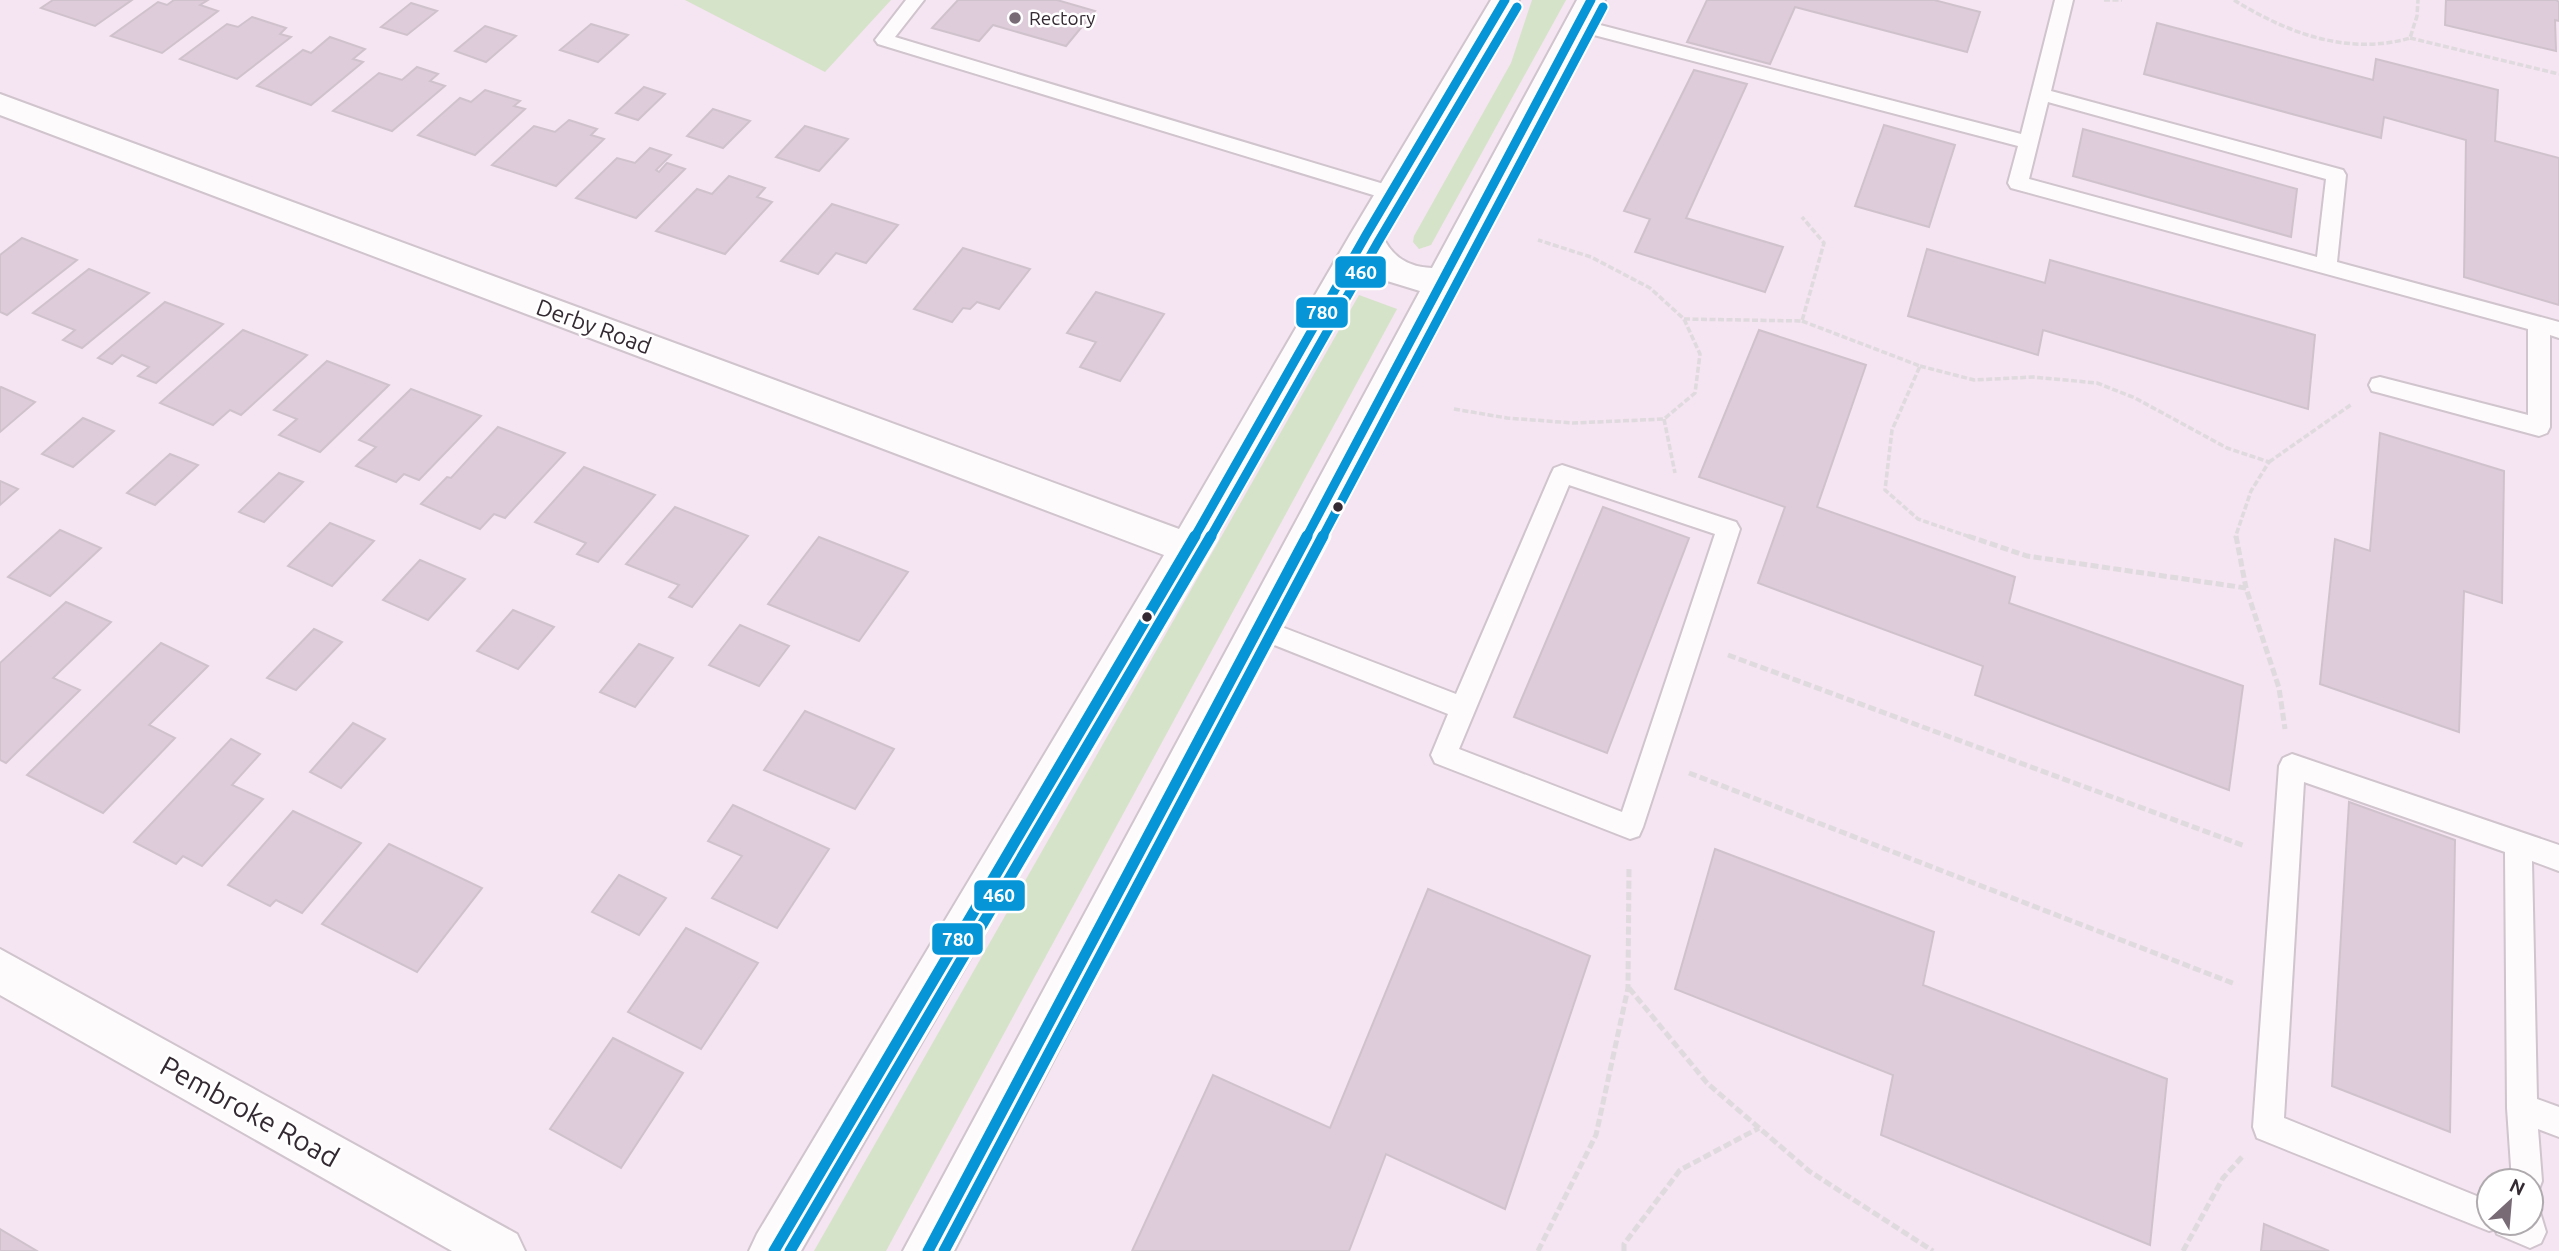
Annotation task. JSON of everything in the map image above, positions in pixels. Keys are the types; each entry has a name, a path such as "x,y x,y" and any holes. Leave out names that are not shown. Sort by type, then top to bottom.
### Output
{"main road":[{"path":"774,1251 1188,548 1390,193 1505,0"},
{"path":"928,1251 1584,12"},
{"name":"Derby Road","path":"0,104 1188,548"},
{"path":"1366,235 1372,253 1387,266 1410,278 1442,280"},
{"name":"Pembroke Road","path":"0,971 500,1251"}],"lane":[{"path":"915,0 884,40 1390,193"},
{"path":"2064,0 2018,183 2549,328 2539,427 2380,385"},
{"path":"1584,12 2028,142"},
{"path":"2040,94 2336,175 2326,267"},
{"path":"1562,474 1728,529 1691,642 1630,827 1444,755 1562,474"},
{"path":"1258,628 1463,708"},
{"path":"2475,1210 2268,1127 2292,766 2559,858"},
{"path":"2518,844 2522,1108 2526,1167"},
{"path":"2522,1108 2559,1122"}],"path":[{"path":"2104,0 2123,0"},
{"path":"2234,0 2281,27 2317,38 2375,45 2397,44 2410,38 2559,74"},
{"path":"2410,38 2417,16 2418,0"},
{"path":"1802,217 1824,243 1802,321"},
{"path":"1454,409 1507,418 1573,423 1664,419 1695,393 1700,354 1684,319 1650,288 1591,257 1538,240"},
{"path":"1684,319 1802,321 1920,366 1974,380 2033,377 2097,383 2135,398 2227,448 2269,462"},
{"path":"1920,366 1892,430 1885,490 1918,519 2027,556 2142,570 2246,588"},
{"path":"2292,766 2279,688 2246,588 2235,539 2251,491 2269,462 2380,385"},
{"path":"1664,419 1684,514"},
{"path":"1691,642 2286,862"},
{"path":"1652,759 2277,1000"},
{"path":"1538,1251 1597,1135 1628,988 1630,827"},
{"path":"1628,988 1707,1083 1759,1128 1809,1171 1933,1251"},
{"path":"2183,1251 2223,1178 2268,1127"},
{"path":"1624,1251 1624,1244 1680,1170 1759,1128"}],"green space":[{"path":"685,0 891,0 825,72"},
{"path":"1532,0 1566,0 1431,245 1419,249 1413,242 1414,236 1511,63"},
{"path":"1359,295 1397,309 886,1251 814,1251"}],"building":[{"path":"53,0 132,0 95,26 41,8"},
{"path":"174,0 208,0 200,5 218,11 162,53 111,36 158,2 167,5"},
{"name":"Rectory","path":"958,0 1057,0 1095,11 1066,46 993,25 979,41 932,28"},
{"path":"1707,0 1934,0 1980,12 1967,52 1795,7 1770,64 1687,42"},
{"path":"2446,0 2556,0 2559,2 2559,21 2555,20 2556,51 2445,25"},
{"path":"411,3 437,11 407,35 381,27"},
{"path":"252,17 286,28 280,34 291,37 237,79 180,59 227,24 238,27"},
{"path":"2157,23 2373,80 2376,59 2498,90 2495,141 2559,158 2559,305 2464,277 2466,140 2384,117 2381,138 2144,74"},
{"path":"591,24 628,35 598,62 560,50"},
{"path":"485,26 516,36 486,62 455,51"},
{"path":"330,37 365,49 353,59 363,62 311,105 257,86 303,50 311,53"},
{"path":"417,67 438,74 430,81 445,86 392,131 333,111 379,73 402,80"},
{"path":"1694,70 1747,84 1686,218 1783,247 1765,292 1635,252 1650,219 1624,211"},
{"path":"644,87 665,94 638,120 616,113"},
{"path":"485,90 520,101 514,106 525,109 475,155 418,135 460,98 471,102"},
{"path":"713,109 750,121 723,148 687,136"},
{"path":"569,120 597,129 591,135 604,139 556,186 492,165 534,126 555,132"},
{"path":"1884,125 1955,145 1929,227 1855,206"},
{"path":"805,126 848,139 819,171 776,157"},
{"path":"2083,129 2297,189 2291,237 2073,176"},
{"path":"650,148 671,155 656,170 659,172 667,163 685,169 636,218 576,198 617,158 635,163"},
{"path":"729,176 765,188 757,197 772,202 725,254 656,231 697,189 712,194"},
{"path":"832,204 898,225 866,263 836,253 818,274 781,261"},
{"path":"22,238 77,260 7,315 0,312 0,255"},
{"path":"963,248 1030,269 999,309 977,302 970,309 963,308 952,322 914,309"},
{"path":"1927,249 2045,283 2050,260 2315,335 2308,409 2043,330 2038,355 1908,316"},
{"path":"89,269 149,293 82,348 63,340 75,330 33,313"},
{"path":"1096,292 1164,314 1120,381 1080,367 1096,342 1067,333"},
{"path":"165,302 223,324 156,383 138,376 149,367 122,355 112,364 98,358"},
{"path":"243,330 307,355 241,415 230,410 213,425 160,403"},
{"path":"1759,330 1866,365 1817,507 2015,577 2009,603 2243,686 2229,790 1975,695 1983,666 1758,583 1785,507 1699,477"},
{"path":"327,361 389,385 320,452 279,435 297,419 274,410"},
{"path":"0,388 35,402 0,432"},
{"path":"411,389 481,416 419,480 404,474 396,482 356,466 376,447 359,440"},
{"path":"83,418 114,431 73,467 42,454"},
{"path":"498,427 565,453 505,518 494,514 480,529 421,504 447,477 451,478"},
{"path":"2380,433 2504,471 2502,603 2464,591 2459,732 2320,684 2335,539 2370,551"},
{"path":"170,454 198,465 155,505 127,493"},
{"path":"584,467 655,495 598,562 577,554 586,543 535,522"},
{"path":"279,473 303,482 264,522 239,512"},
{"path":"0,481 18,489 0,505"},
{"path":"675,507 748,536 692,607 669,597 679,585 626,564"},
{"path":"1603,507 1689,538 1607,753 1514,717"},
{"path":"330,523 374,541 332,586 288,566"},
{"path":"60,530 101,548 50,596 8,577"},
{"path":"819,537 908,572 859,641 768,604"},
{"path":"420,560 465,579 428,620 383,600"},
{"path":"66,602 111,622 53,678 80,690 6,763 0,760 0,663"},
{"path":"513,610 554,627 518,669 477,651"},
{"path":"740,625 789,646 759,686 709,665"},
{"path":"314,629 342,642 296,690 267,678"},
{"path":"161,643 208,666 149,725 175,738 103,813 27,775"},
{"path":"639,644 673,658 635,707 600,692"},
{"path":"805,711 894,749 855,809 764,770"},
{"path":"353,723 385,739 341,788 310,772"},
{"path":"231,739 260,754 232,785 263,799 202,866 183,856 176,864 134,842"},
{"path":"2349,802 2455,840 2450,1132 2332,1086"},
{"path":"733,805 829,849 777,928 712,898 742,856 708,841"},
{"path":"293,811 361,843 302,913 276,900 270,906 228,885"},
{"path":"389,844 482,888 417,972 322,924"},
{"path":"1715,849 1934,932 1923,985 2167,1079 2150,1245 1881,1135 1893,1075 1675,989"},
{"path":"619,875 666,898 639,935 592,912"},
{"path":"1428,889 1590,956 1505,1209 1386,1154 1349,1251 1132,1251 1213,1075 1330,1128"},
{"path":"686,928 758,963 701,1049 628,1012"},
{"path":"613,1038 683,1073 621,1168 550,1129"},
{"path":"2264,1224 2329,1251 2261,1251"},
{"path":"0,1229 37,1251 0,1251"}],"transit line":[{"name":"780","path":"774,1251 1188,548 1366,235 1505,0"},
{"name":"780","path":"928,1251 1591,0"},
{"name":"460","path":"790,1251 1200,555 1378,242 1517,7"},
{"name":"460","path":"944,1251 1603,7"}],"place":[{"name":"Rectory","path":"1015,18"}]}
